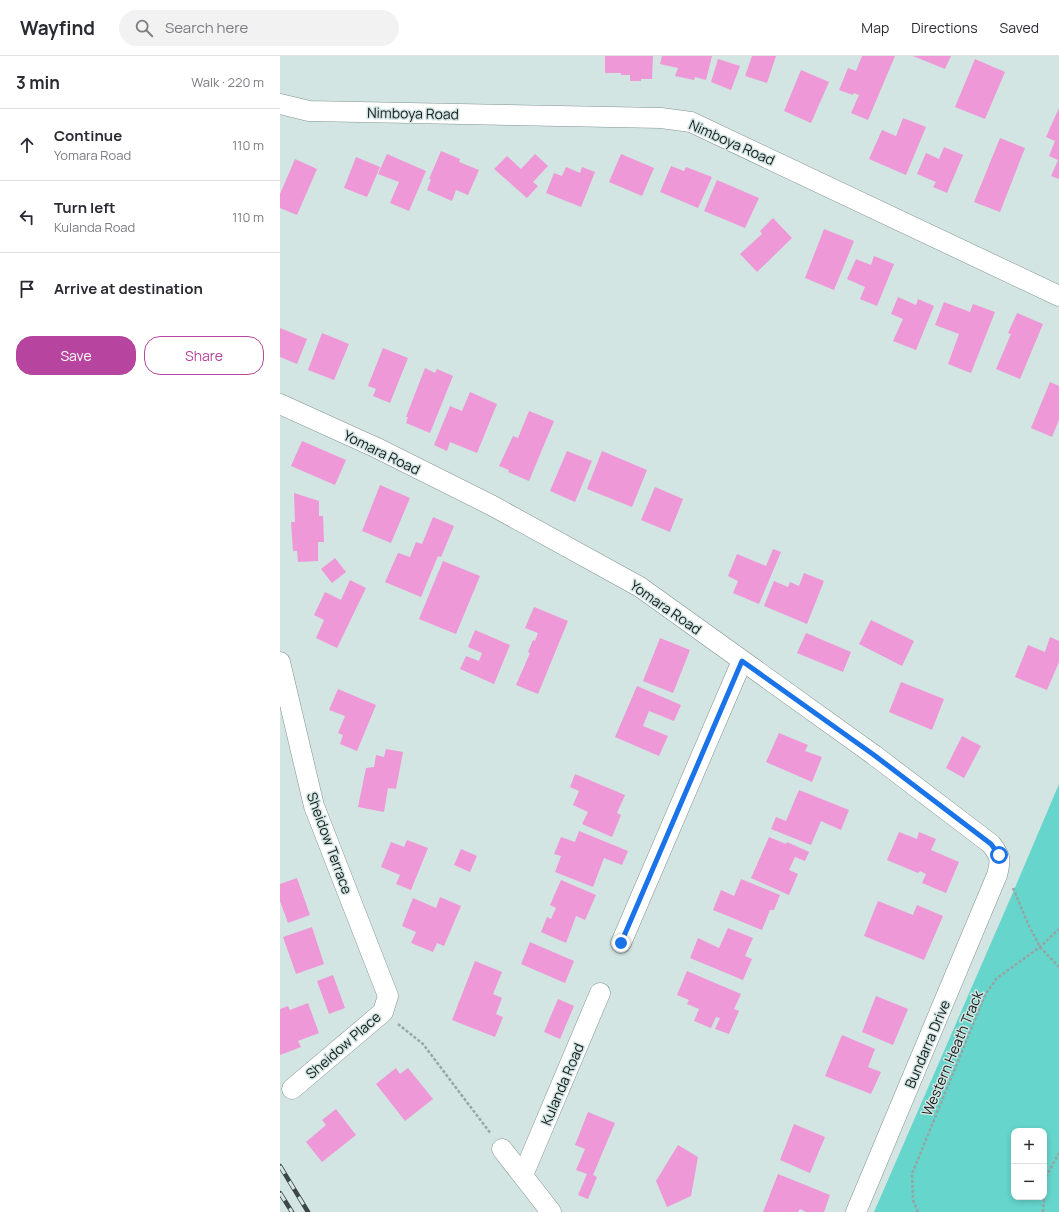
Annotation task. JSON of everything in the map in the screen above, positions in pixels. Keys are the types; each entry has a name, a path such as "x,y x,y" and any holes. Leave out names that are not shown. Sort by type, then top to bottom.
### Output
{"street":[{"name":"Nimboya Road","path":"280,104 309,111 661,118 691,122 1059,296"},
{"name":"Yomara Road","path":"280,404 377,448 491,505 640,587 874,755 991,844 999,855 1000,864 997,875"},
{"path":"621,943 742,661"},
{"name":"Sheidow Terrace","path":"280,662 314,806 385,1004"},
{"name":"Bundarra Drive","path":"856,1212 997,875"},
{"name":"Kulanda Road","path":"523,1175 600,993"},
{"name":"Sheidow Place","path":"292,1089 385,1004"},
{"path":"502,1149 551,1212"}],"path":[{"path":"997,875 1014,890 1040,948 1059,967"},
{"name":"Western Heath Track","path":"918,1212 912,1200 912,1174 985,996 997,978 1040,948 1059,929"},
{"path":"385,1004 423,1044 502,1149"},
{"path":"1043,1212 1046,1177 1059,1153"}],"shaded area":[{"path":"1059,784 1059,1212 874,1212 1014,890"}],"building":[{"path":"605,56 653,56 652,79 630,81 630,75 621,75 621,73 605,73"},
{"path":"662,56 712,56 706,80 695,77 694,80 675,76 678,68 660,64"},
{"path":"752,56 776,56 767,83 745,76"},
{"path":"862,56 895,56 868,120 851,113 859,95 854,93 853,95 839,90 848,68 856,71"},
{"path":"913,56 951,56 945,69"},
{"path":"718,59 740,66 731,90 711,82"},
{"path":"975,59 1005,72 985,119 955,107"},
{"path":"801,70 829,82 811,123 784,111"},
{"path":"1059,108 1059,179 1051,176 1058,160 1049,156 1055,141 1046,137"},
{"path":"903,118 926,127 906,175 869,159 882,130 896,136"},
{"path":"1000,138 1025,148 1000,212 974,202"},
{"path":"944,147 963,155 947,193 933,187 936,182 917,174 926,153 939,159"},
{"path":"441,151 460,159 459,162 479,170 468,195 456,190 452,201 427,190 431,179 429,179"},
{"path":"387,154 426,171 409,211 390,203 399,182 378,174"},
{"path":"535,154 548,166 533,182 538,186 527,198 494,169 507,156 521,169"},
{"path":"621,154 654,168 642,196 609,182"},
{"path":"356,157 380,167 367,197 344,188"},
{"path":"295,159 317,169 297,215 280,208 280,194"},
{"path":"671,166 684,171 686,167 712,177 698,208 660,192"},
{"path":"566,167 580,173 582,167 595,172 581,207 546,193 554,173 562,176"},
{"path":"717,180 759,198 745,228 704,211"},
{"path":"773,218 792,238 757,272 740,254 762,234 760,231"},
{"path":"824,229 854,241 834,290 805,278"},
{"path":"874,256 894,264 877,306 860,299 865,287 847,279 856,259 871,265"},
{"path":"898,297 916,305 918,299 934,306 916,350 893,341 903,319 891,314"},
{"path":"944,302 970,312 973,304 995,312 971,373 948,364 959,334 935,325"},
{"path":"1017,313 1043,324 1020,379 996,369 1011,334 1008,333"},
{"path":"280,328 307,339 297,364 280,357"},
{"path":"322,333 349,344 334,380 308,370"},
{"path":"383,348 408,358 390,403 373,396 376,389 368,386"},
{"path":"425,368 435,373 437,369 453,376 430,433 406,423 408,417 406,417"},
{"path":"1050,382 1059,386 1059,420 1052,437 1031,428"},
{"path":"470,392 497,404 477,453 450,442 447,451 434,445 450,406 462,411"},
{"path":"529,411 554,421 529,481 508,472 509,470 499,466 513,436 518,438"},
{"path":"302,441 346,460 335,485 291,466"},
{"path":"567,451 592,461 575,502 550,491"},
{"path":"602,451 647,470 632,507 587,489"},
{"path":"380,485 410,498 391,543 362,531"},
{"path":"655,487 683,499 670,532 641,520"},
{"path":"294,493 319,501 319,516 323,516 324,542 318,542 318,561 298,562 297,551 293,551 291,522 295,522"},
{"path":"433,517 454,526 441,557 438,556 421,597 385,582 398,553 410,557 416,542 422,544"},
{"path":"773,549 781,552 759,604 733,593 738,581 728,576 737,554 766,566"},
{"path":"335,558 346,572 332,583 321,569"},
{"path":"443,561 480,576 456,634 419,619"},
{"path":"804,573 824,581 807,624 764,606 774,581 788,587 790,582 799,586"},
{"path":"350,580 366,588 337,648 316,638 324,620 314,615 325,592 341,600"},
{"path":"534,607 568,621 538,694 516,685 530,653 528,652 533,640 535,641 538,633 525,628"},
{"path":"871,620 914,641 902,666 859,644"},
{"path":"475,630 510,645 494,684 460,669 466,656 479,661 482,653 468,647"},
{"path":"806,633 851,652 843,672 797,653"},
{"path":"1050,637 1059,641 1059,662 1047,690 1015,677 1028,645 1045,652"},
{"path":"660,638 690,650 673,693 643,681"},
{"path":"901,682 944,699 932,730 889,712"},
{"path":"637,686 681,705 674,721 649,711 643,726 668,736 659,756 615,737"},
{"path":"338,689 376,705 357,751 340,744 343,735 338,733 345,716 329,710"},
{"path":"779,733 808,745 805,751 822,757 812,782 766,762"},
{"path":"962,736 981,746 964,778 946,768"},
{"path":"386,749 403,752 396,789 388,788 384,812 358,807 366,768 374,767 376,755 384,757"},
{"path":"575,774 625,795 617,813 621,815 612,837 582,824 588,812 573,805 579,791 570,787"},
{"path":"799,790 849,810 841,830 821,821 811,845 771,829 776,817 786,821"},
{"path":"579,831 628,851 622,865 604,858 593,887 555,872 561,856 554,854 561,837 575,842"},
{"path":"899,832 917,839 919,832 936,839 931,850 959,862 946,893 922,883 926,874 920,871 918,873 887,860"},
{"path":"769,837 786,844 787,842 809,852 805,861 795,857 789,870 798,874 789,895 751,878"},
{"path":"407,840 428,848 411,890 396,884 400,875 381,867 391,842 404,847"},
{"path":"461,849 477,856 470,872 454,865"},
{"path":"297,878 310,915 288,923 280,901 280,884"},
{"path":"741,879 780,895 774,910 770,910 762,930 713,910 721,890 734,896"},
{"path":"561,880 596,895 585,920 576,916 566,943 541,932 547,917 551,919 556,908 550,905"},
{"path":"440,897 461,906 444,946 437,943 433,952 411,943 416,932 402,926 413,898 436,908"},
{"path":"878,901 913,915 917,905 943,916 924,960 864,936"},
{"path":"312,927 324,964 296,974 283,937"},
{"path":"728,928 753,938 745,956 752,959 743,980 690,958 698,938 719,948"},
{"path":"530,942 574,961 565,983 521,964"},
{"path":"475,961 502,972 493,994 502,998 496,1014 503,1017 495,1037 452,1020"},
{"path":"687,971 741,994 734,1009 739,1011 729,1034 715,1029 720,1018 716,1017 711,1028 694,1021 699,1009 687,1004 689,1000 677,995"},
{"path":"333,975 345,1008 329,1014 317,981"},
{"path":"876,996 908,1009 893,1045 862,1032"},
{"path":"558,999 574,1006 560,1039 544,1032"},
{"path":"308,1003 319,1033 298,1041 301,1047 280,1055 280,1009 288,1006 290,1010"},
{"path":"842,1035 875,1049 868,1067 881,1072 871,1094 825,1076"},
{"path":"396,1068 400,1074 408,1068 433,1099 405,1121 376,1084"},
{"path":"336,1109 356,1135 322,1162 306,1142 326,1125 322,1120"},
{"path":"588,1112 615,1123 593,1175 597,1177 588,1199 578,1195 587,1174 576,1170 585,1149 575,1145"},
{"path":"794,1124 825,1137 810,1173 780,1160"},
{"path":"678,1145 698,1157 691,1196 667,1207 656,1181"},
{"path":"778,1174 830,1195 824,1212 806,1212 800,1209 798,1212 763,1212"}],"railway":[{"path":"280,1166 308,1212"},
{"path":"280,1193 292,1212"}],"route":[{"path":"621,943 742,661 874,755 991,844 999,855"}]}
